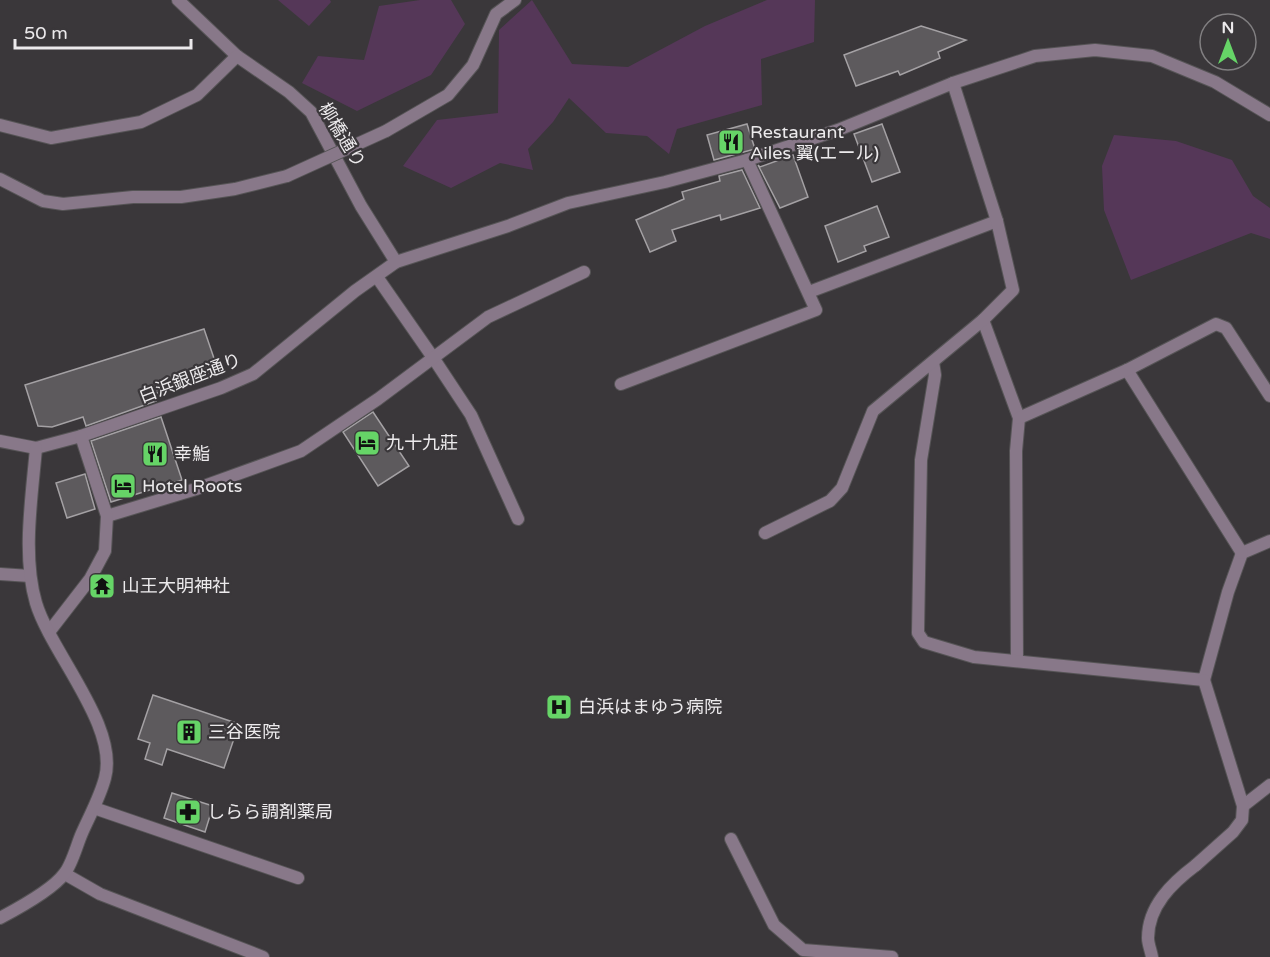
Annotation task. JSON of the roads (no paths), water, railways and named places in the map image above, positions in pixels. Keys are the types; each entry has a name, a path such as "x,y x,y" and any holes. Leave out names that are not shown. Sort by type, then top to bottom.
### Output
{"street":[{"name":"柳橋通り","path":"178,0 237,56 289,92 310,112 396,262"},
{"path":"0,179 43,201 63,204 134,197 181,197 235,189 287,176 386,131 448,95 473,65 496,14 515,0"},
{"name":"白浜銀座通り","path":"0,441 36,448 81,436 221,388 253,374 355,291 396,262 508,226 568,203 665,182 747,160 838,130 953,83 1035,56 1095,50 1152,56 1215,82 1270,115"},
{"path":"0,126 51,138 141,122 197,95 237,56"},
{"path":"765,533 830,501 842,488 873,411 982,320 1012,290 997,221 953,83"},
{"path":"621,384 816,310 747,160"},
{"path":"809,292 997,221"},
{"path":"107,516 196,489 301,451 434,359 488,317 584,272"},
{"path":"376,277 471,415 518,519"},
{"path":"982,320 1019,418 1016,451 1017,661"},
{"path":"1019,418 1127,370 1216,324 1226,328 1270,396"},
{"path":"933,362 935,375 921,460 918,633 924,642 964,654 1204,680"},
{"path":"1127,370 1242,553"},
{"path":"49,632 90,579 105,552 107,516 81,436"},
{"path":"0,918 38,895 64,874 106,776 106,746 96,719 36,604 30,576 36,448"},
{"path":"1152,957 1148,938 1152,918 1162,896 1233,832 1242,820 1243,806 1204,680 1227,592 1242,553 1270,541"},
{"path":"0,574 30,576"},
{"path":"1243,806 1270,785"},
{"path":"94,808 298,878"},
{"path":"731,839 774,925 803,950 892,957"},
{"path":"64,874 100,894 263,957"}],"place":[{"name":"Restaurant Ailes 翼(エール)","path":"731,142"},
{"name":"九十九莊","path":"367,443"},
{"name":"幸鮨","path":"155,454"},
{"name":"Hotel Roots","path":"123,486"},
{"name":"山王大明神社","path":"102,586"},
{"name":"白浜はまゆう病院","path":"559,707"},
{"name":"三谷医院","path":"189,732"},
{"name":"しらら調剤薬局","path":"188,812"}]}
